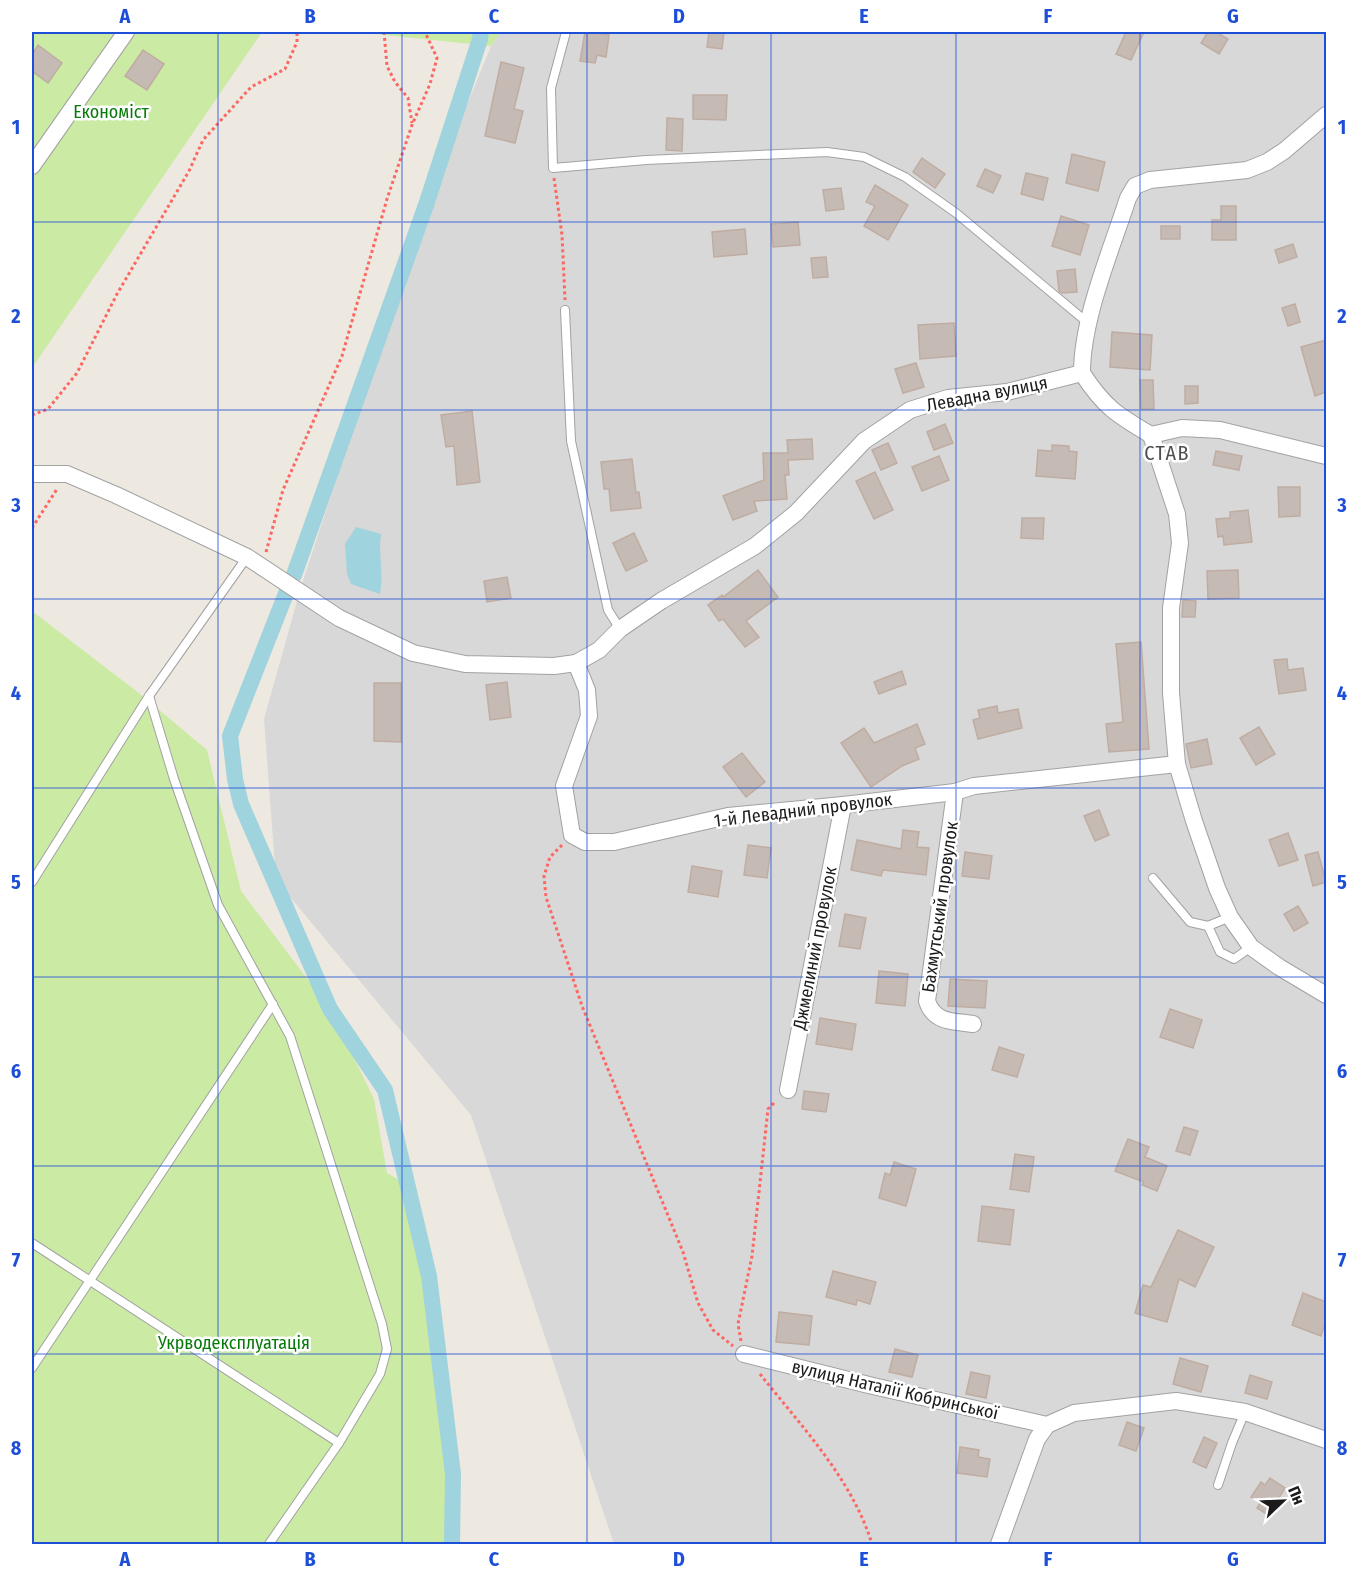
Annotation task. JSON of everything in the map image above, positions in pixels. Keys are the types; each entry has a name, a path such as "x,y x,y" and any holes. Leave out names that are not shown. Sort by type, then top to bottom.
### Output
{"street":[{"path":"32,166 126,32"},
{"path":"1326,115 1284,151 1267,162 1247,170 1150,180 1136,186 1128,198 1088,323 1082,354 1082,373 1096,394 1116,414 1151,435 1177,514 1180,543 1171,608 1171,693 1177,764 1217,888 1230,917 1251,947 1326,995"},
{"name":"Левадна вулиця","path":"67,474 254,561 339,618 413,653 465,664 554,666 576,663 599,650 620,629 661,601 755,546 796,513 864,441 910,410 948,398 1007,392 1082,373"},
{"path":"1151,435 1182,428 1220,430 1326,456"},
{"path":"32,474 67,474"},
{"path":"572,835 564,786 589,716 586,690 576,663"},
{"name":"1-й Левадний провулок","path":"572,835 585,842 614,842 728,816 843,805 955,792 974,786 1177,764"},
{"name":"Бахмутський провулок","path":"955,792 927,1001 930,1012 940,1019 973,1024"},
{"name":"Джмелиний провулок","path":"788,1090 843,805"},
{"name":"вулиця Наталії Кобринської","path":"744,1354 1047,1425"},
{"path":"999,1545 1037,1439 1047,1425 1074,1413 1176,1401 1245,1412 1326,1440"}],"lane":[{"path":"566,32 551,88 553,168 646,160 827,152 864,157 905,177 956,213 1088,323"},
{"path":"565,310 571,441 608,610 620,629"},
{"path":"32,882 149,696 254,561"},
{"path":"149,696 174,779 218,905 290,1036 382,1324 387,1349 380,1374 339,1443 269,1545"},
{"path":"1153,878 1190,921 1208,926 1230,917"},
{"path":"1208,926 1221,952 1234,959 1251,947"},
{"path":"32,1368 273,1004"},
{"path":"32,1243 339,1443"},
{"path":"1218,1485 1245,1412"}],"path":[{"path":"32,415 48,409 77,373 117,294 189,171 203,140 251,87 285,69 297,42 297,32"},
{"path":"384,32 387,66 395,82 408,98 412,125"},
{"path":"254,561 342,356 387,199 412,125 430,84 437,58 425,32"},
{"path":"553,168 562,235 565,310"},
{"path":"32,528 67,474"},
{"path":"572,835 550,857 544,876 546,897 582,1006 683,1252 698,1303 713,1330 744,1354 838,1472 866,1525 872,1545"},
{"path":"744,1354 738,1324 752,1256 768,1109 788,1090"}],"shaded area":[{"path":"501,32 1326,32 1326,1544 614,1544 471,1115 276,880 264,719 301,587 426,205 491,46"}],"green space":[{"name":"Економіст","path":"32,32 262,32 32,368"},
{"path":"355,32 501,32 491,46"},
{"name":"Укрводексплуатація","path":"32,611 140,694 207,750 241,891 330,1009 374,1099 387,1173 406,1184 429,1276 439,1369 448,1544 32,1544"}],"water":[{"path":"356,527 381,534 380,594 351,584 347,574 345,544"}],"building":[{"path":"585,32 609,35 606,57 597,55 595,63 580,61"},
{"path":"709,32 724,32 722,49 707,47"},
{"path":"1126,32 1144,32 1131,60 1116,54"},
{"path":"1208,32 1216,32 1228,39 1219,54 1201,43"},
{"path":"38,45 62,63 48,83 32,71 32,55"},
{"path":"143,50 164,64 147,90 125,76"},
{"path":"501,62 524,68 514,109 523,111 515,143 485,136"},
{"path":"693,95 727,95 726,120 693,119"},
{"path":"667,118 683,119 682,151 666,150"},
{"path":"1072,154 1105,162 1098,191 1066,183"},
{"path":"922,158 945,174 935,188 913,172"},
{"path":"985,169 1001,176 993,193 977,186"},
{"path":"1026,173 1048,178 1043,200 1021,194"},
{"path":"875,185 908,205 888,240 864,226 875,206 866,202"},
{"path":"841,188 844,209 826,211 823,190"},
{"path":"1221,206 1236,206 1236,240 1212,240 1212,220 1221,220"},
{"path":"1061,216 1089,225 1080,255 1052,246"},
{"path":"798,222 800,245 773,247 771,224"},
{"path":"1161,226 1180,226 1180,239 1161,239"},
{"path":"745,229 747,254 714,257 712,232"},
{"path":"1293,244 1297,257 1279,263 1275,250"},
{"path":"826,257 828,277 813,278 811,258"},
{"path":"1075,269 1077,292 1062,293 1059,291 1057,271"},
{"path":"1295,304 1300,322 1288,326 1282,308"},
{"path":"954,323 956,356 920,359 918,325"},
{"path":"1112,332 1152,335 1150,370 1110,367"},
{"path":"1326,340 1326,392 1315,396 1301,347"},
{"path":"916,363 924,387 903,393 895,369"},
{"path":"1140,380 1153,380 1154,409 1141,409"},
{"path":"1185,386 1198,386 1198,403 1185,404"},
{"path":"472,411 480,482 457,485 454,446 446,447 441,415"},
{"path":"945,424 953,443 934,450 927,432"},
{"path":"812,439 813,459 788,460 789,475 785,475 787,499 754,501 757,511 733,520 723,496 764,480 763,453 788,453 787,440"},
{"path":"888,443 897,463 881,470 872,450"},
{"path":"1052,445 1069,446 1069,451 1077,452 1075,479 1036,476 1038,450 1052,451"},
{"path":"1216,451 1242,456 1239,470 1213,465"},
{"path":"939,456 949,480 922,491 912,467"},
{"path":"632,459 636,493 639,492 641,508 611,511 609,489 604,489 601,462"},
{"path":"875,472 893,510 874,519 856,481"},
{"path":"1278,487 1300,487 1300,516 1279,517"},
{"path":"1248,510 1252,542 1224,545 1223,536 1218,537 1216,519 1230,518 1230,512"},
{"path":"1022,518 1044,518 1043,539 1021,538"},
{"path":"634,533 647,561 626,571 613,543"},
{"path":"758,570 778,597 746,621 759,637 745,647 723,619 719,621 708,605 722,595 723,597"},
{"path":"1238,570 1239,598 1208,599 1207,571"},
{"path":"507,577 511,598 487,602 484,581"},
{"path":"1183,600 1196,601 1195,617 1182,617"},
{"path":"1141,642 1149,749 1109,752 1106,724 1123,722 1116,644"},
{"path":"1287,659 1288,670 1303,668 1306,690 1279,694 1274,660"},
{"path":"902,671 906,684 879,694 874,682"},
{"path":"507,682 511,717 490,720 486,685"},
{"path":"374,683 401,683 401,742 374,741"},
{"path":"997,706 998,713 1018,709 1022,728 978,739 973,720 980,718 978,710"},
{"path":"917,724 925,744 915,748 919,759 902,766 871,787 841,743 864,728 874,743"},
{"path":"1259,727 1275,754 1256,765 1240,738"},
{"path":"1207,739 1212,764 1191,768 1186,744"},
{"path":"742,753 765,782 746,797 723,767"},
{"path":"1099,810 1109,835 1095,841 1084,816"},
{"path":"903,830 919,832 917,847 929,848 926,875 883,870 881,876 851,870 857,840 901,849"},
{"path":"1288,833 1298,860 1279,866 1269,840"},
{"path":"748,845 771,848 767,878 744,875"},
{"path":"965,852 992,856 989,879 962,876"},
{"path":"1318,852 1326,882 1313,886 1305,855"},
{"path":"692,866 722,871 718,897 688,892"},
{"path":"1298,906 1308,923 1294,931 1284,914"},
{"path":"845,914 866,918 860,949 839,946"},
{"path":"879,971 908,974 905,1006 876,1003"},
{"path":"950,979 987,981 985,1008 948,1006"},
{"path":"1170,1009 1202,1020 1193,1048 1160,1037"},
{"path":"820,1018 856,1024 852,1050 816,1044"},
{"path":"999,1047 1024,1055 1017,1077 992,1070"},
{"path":"804,1091 829,1094 826,1112 802,1109"},
{"path":"1184,1127 1198,1131 1190,1155 1176,1151"},
{"path":"1128,1139 1149,1147 1145,1157 1167,1166 1157,1191 1142,1185 1144,1182 1115,1171"},
{"path":"1015,1154 1034,1157 1029,1192 1010,1189"},
{"path":"894,1162 916,1169 906,1206 879,1198 885,1173 890,1175"},
{"path":"982,1206 1014,1210 1010,1245 978,1241"},
{"path":"1178,1230 1214,1247 1195,1287 1179,1279 1167,1322 1135,1313 1143,1285 1151,1287"},
{"path":"833,1271 876,1282 870,1304 857,1300 856,1305 826,1297"},
{"path":"1303,1293 1326,1302 1326,1321 1321,1336 1292,1325"},
{"path":"779,1312 812,1316 809,1345 776,1342"},
{"path":"895,1349 918,1355 912,1377 889,1372"},
{"path":"1180,1358 1208,1366 1201,1392 1173,1384"},
{"path":"971,1372 990,1376 986,1398 966,1394"},
{"path":"1250,1375 1272,1382 1267,1399 1245,1393"},
{"path":"1127,1422 1144,1428 1136,1451 1119,1445"},
{"path":"1204,1437 1217,1443 1206,1468 1193,1462"},
{"path":"960,1447 979,1450 978,1457 990,1459 987,1477 957,1473"},
{"path":"1270,1478 1285,1488 1268,1515 1257,1508 1260,1503 1251,1497 1261,1482 1265,1485"}],"waterway":[{"path":"294,575 426,205 481,32"},
{"path":"287,591 230,736 235,779 241,804 330,1009 385,1090 429,1276 453,1474 452,1544"}],"district":[{"name":"СТАВ","path":"1167,453"}]}
